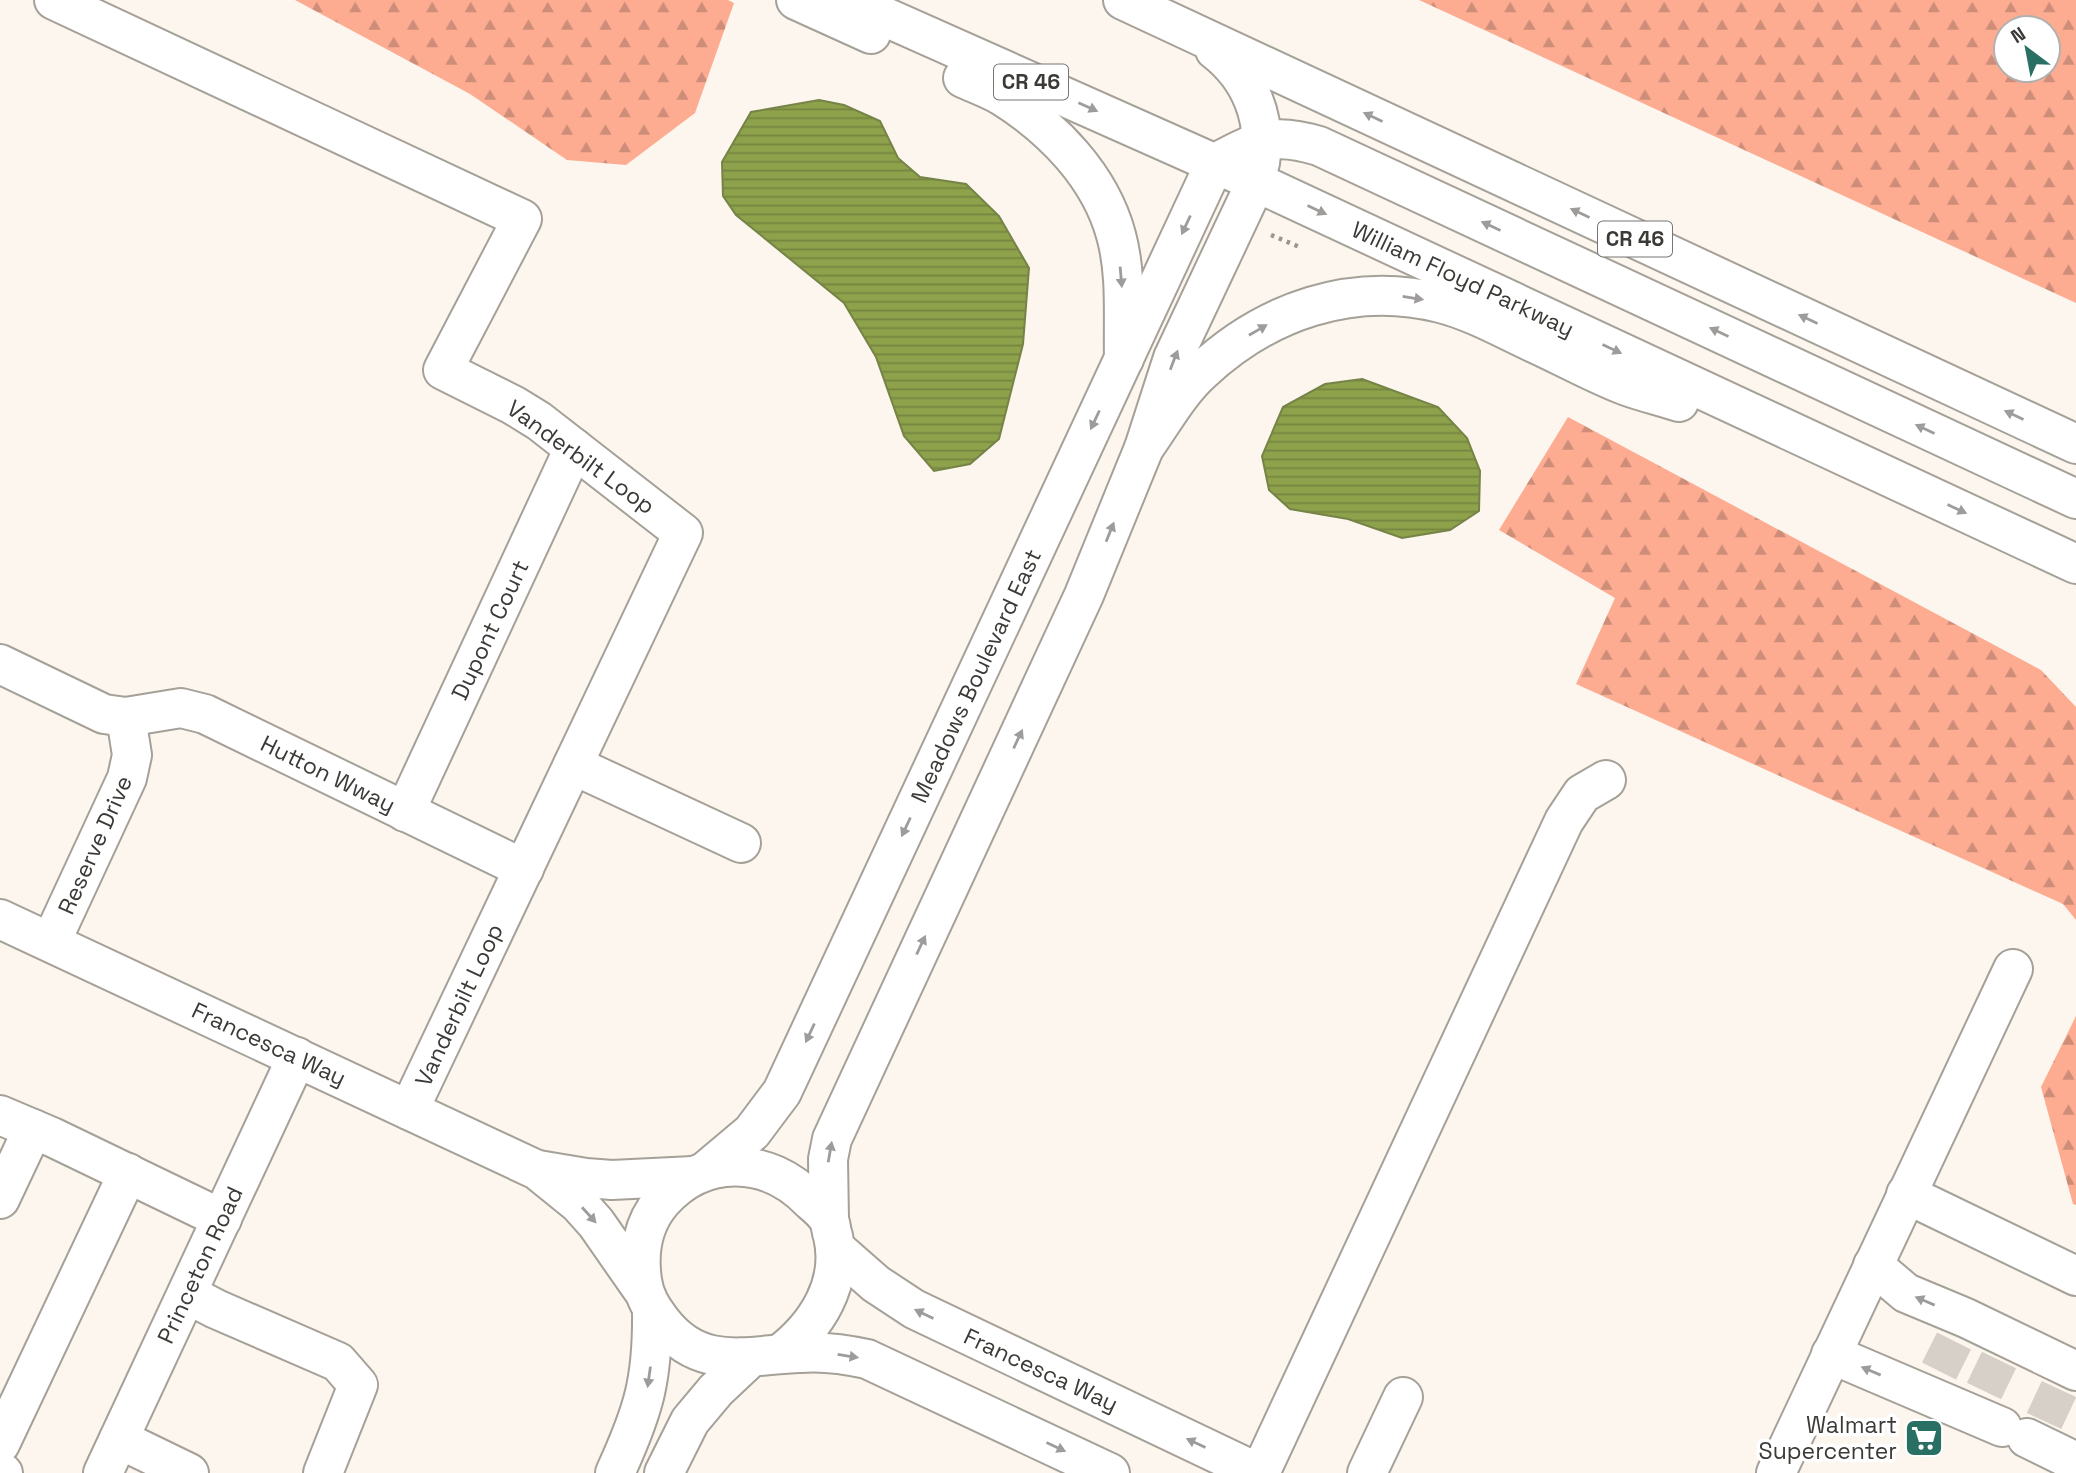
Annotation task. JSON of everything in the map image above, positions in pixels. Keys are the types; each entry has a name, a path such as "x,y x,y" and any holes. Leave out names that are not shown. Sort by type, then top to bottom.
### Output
{"main road":[{"name":"Vanderbilt Loop","path":"54,0 522,219 443,370 513,405 574,447 683,533 409,1110"},
{"path":"796,0 1002,96 1049,131 1077,159 1100,195 1116,235 1122,279 1124,359"},
{"name":"William Floyd Parkway","path":"846,0 1256,181 2076,564"},
{"name":"CR 46","path":"1123,0 2076,444"},
{"path":"664,1473 690,1421 716,1390 808,1329 821,1311 835,1270 828,1159 832,1139 1084,595 1144,448 1173,358 1256,181 1263,140 1261,117 1253,96 1223,56 1194,33"},
{"path":"1215,163 1263,140 1291,139 1319,146 2076,499"},
{"name":"Meadows Boulevard East","path":"701,1173 752,1132 782,1092 1215,163"},
{"path":"1144,448 1200,373 1248,336 1277,320 1306,309 1346,297 1369,294 1442,304 1623,384 1828,450"},
{"name":"Dupont Court","path":"405,812 574,447"},
{"path":"0,664 104,714 127,717"},
{"name":"Hutton Wway","path":"127,717 181,708 192,710 524,869"},
{"name":"Reserve Drive","path":"51,943 127,778 132,755 127,717"},
{"path":"573,765 741,843"},
{"path":"1259,1473 1564,821 1582,794 1606,780"},
{"name":"Francesca Way","path":"0,919 537,1170 579,1204 596,1223 611,1241 647,1300"},
{"path":"1776,1473 2013,969"},
{"name":"Princeton Road","path":"103,1473 297,1057"},
{"path":"0,1199 16,1122 222,1219"},
{"path":"615,1473 635,1429 646,1395 652,1343 640,1254 651,1216 663,1200 701,1173 741,1166 762,1169 800,1189 832,1234"},
{"name":"Francesca Way","path":"537,1170 612,1180 701,1173"},
{"path":"0,1444 128,1173"},
{"path":"1906,1194 2076,1276"},
{"name":"Francesca Way","path":"832,1234 876,1284 914,1309 1259,1473"},
{"path":"1873,1265 1906,1293 1947,1356 2025,1396"},
{"path":"187,1294 338,1362 358,1385 323,1473"},
{"path":"647,1300 665,1326 694,1349 729,1359 825,1353 867,1359 1110,1473"},
{"path":"1832,1354 1947,1356 2025,1396 2075,1459"},
{"path":"1367,1473 1403,1397"},
{"path":"119,1439 189,1473"}],"path":[{"path":"1261,230 1306,250"}],"green space":[{"path":"295,0 728,0 734,3 695,113 626,165 567,160 470,94"},
{"path":"1419,0 2076,0 2076,303"},
{"path":"1568,417 2041,670 2076,707 2076,920 2063,904 1576,684 1615,598 1499,530"},
{"path":"2076,1016 2076,1205 2073,1204 2041,1087"}],"shaded area":[{"path":"819,100 844,105 880,121 898,158 920,177 966,184 999,216 1029,268 1023,344 999,439 970,464 934,471 904,436 876,357 844,303 736,215 723,196 722,162 751,112"},
{"path":"1362,379 1438,407 1467,438 1480,471 1479,511 1450,530 1402,538 1348,519 1290,509 1269,490 1262,456 1283,407 1325,384"}],"tunnel":[{"path":"1939,1371 1954,1341"},
{"path":"1984,1391 1999,1360"},
{"path":"2044,1421 2059,1389"}],"place":[{"name":"Walmart Supercenter","path":"1924,1438"}]}
